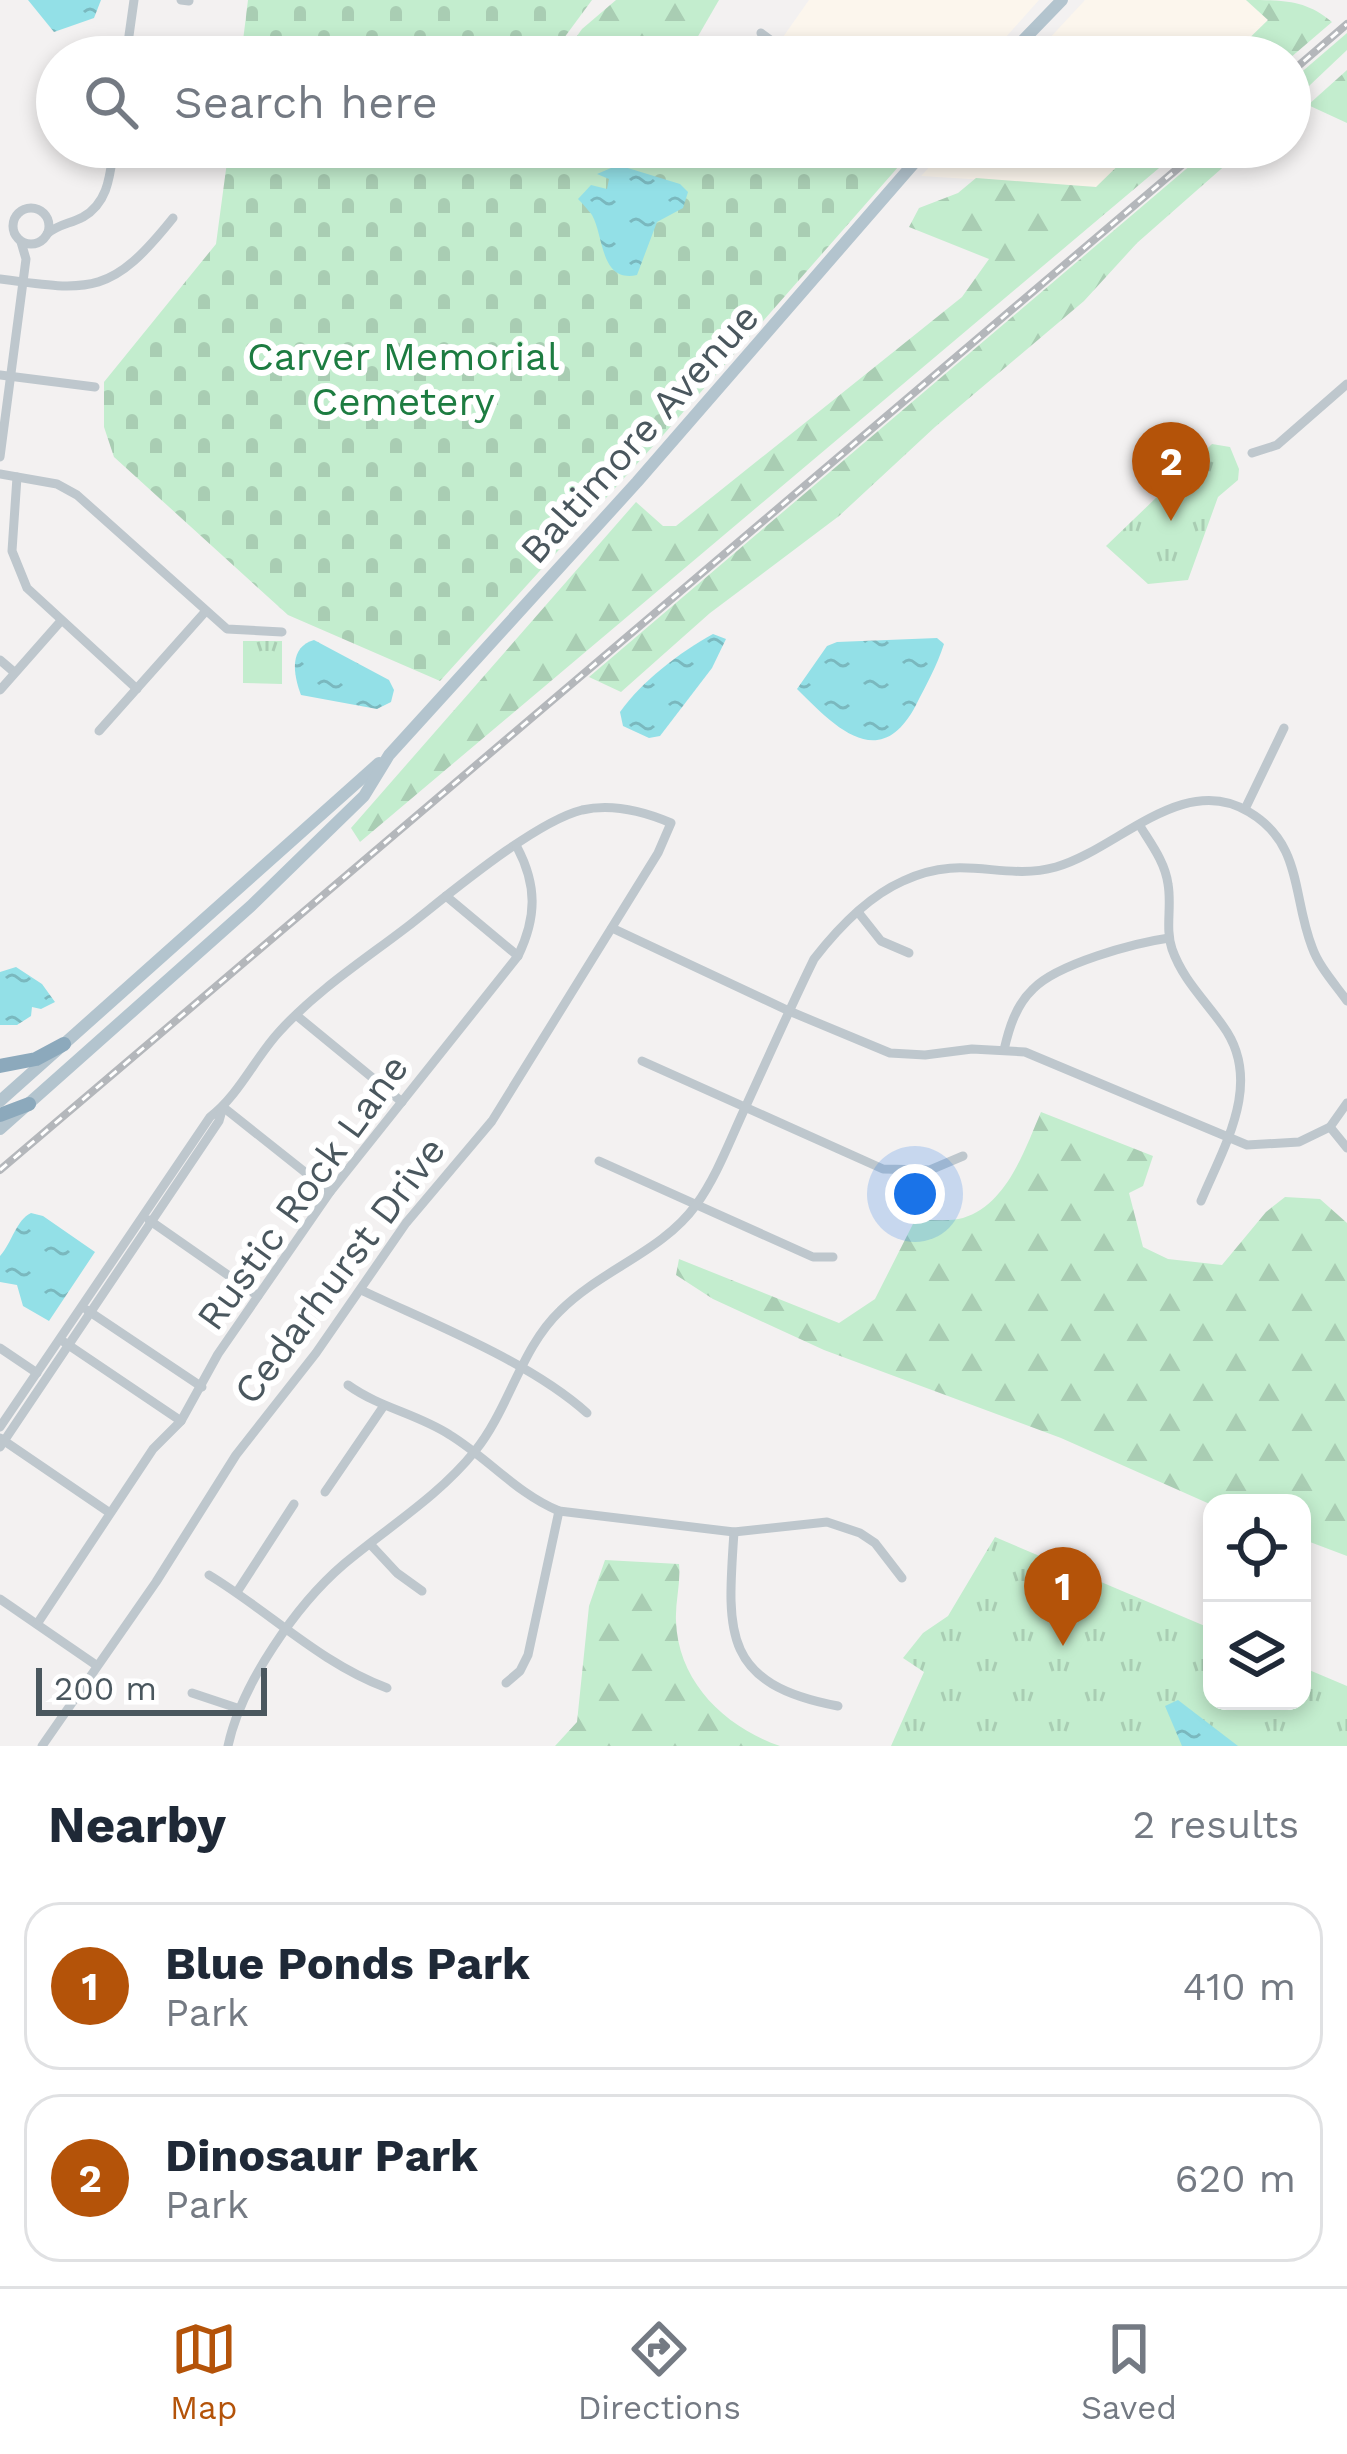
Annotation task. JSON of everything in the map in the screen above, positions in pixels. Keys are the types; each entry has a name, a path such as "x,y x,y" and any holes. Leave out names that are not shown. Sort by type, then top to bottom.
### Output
{"highway":[{"path":"0,1066 36,1059 64,1044"},
{"path":"0,1115 29,1104"}],"main road":[{"path":"1027,36 1062,0"},
{"name":"Baltimore Avenue","path":"0,1101 389,755 656,460 910,168"},
{"name":"Baltimore Avenue","path":"0,1129 267,890 364,796 389,755"}],"street":[{"path":"129,36 134,0"},
{"path":"761,33 765,36"},
{"path":"2,217 36,208 53,222 82,217 102,200 111,168"},
{"path":"12,228 17,214"},
{"path":"2,217 21,242 26,260"},
{"path":"0,279 78,288 102,283 147,250 173,218"},
{"path":"0,458 6,376 26,260 53,222"},
{"path":"21,242 34,244"},
{"path":"6,376 95,387"},
{"path":"1252,452 1277,445 1347,384"},
{"path":"0,474 57,484 77,495 227,629 282,632"},
{"path":"17,477 11,527 17,568 27,587 137,689"},
{"path":"99,731 206,612"},
{"path":"0,690 60,622"},
{"path":"0,660 14,672"},
{"path":"1245,808 1284,728"},
{"path":"228,1746 237,1708 253,1676 288,1629 330,1578 429,1498 475,1451 507,1403 546,1327 599,1276 670,1234 695,1206 814,958 879,893 930,870 958,865 1023,871 1054,867 1168,808 1206,800 1245,808 1272,829 1290,854 1313,951 1347,1001"},
{"name":"Cedarhurst Drive","path":"42,1746 170,1562 236,1455 406,1223 492,1121 658,854 671,823 625,808 594,808 567,815 517,847"},
{"path":"1140,826 1162,862 1168,885 1168,938 1179,967 1228,1033 1240,1064 1242,1091 1202,1201"},
{"path":"110,1513 2,1441 64,1342 220,1121 223,1107 255,1061 296,1015 446,896 517,847"},
{"name":"Rustic Rock Lane","path":"38,1624 153,1449 181,1421 218,1354 330,1192 518,956 534,904 529,870 517,847"},
{"path":"446,896 518,956"},
{"path":"858,912 881,940 909,953"},
{"path":"612,928 890,1053 1025,1052 1227,1139 1266,1147 1299,1142 1330,1127 1347,1102"},
{"path":"1004,1050 1016,1013 1033,989 1050,977 1132,943 1168,938"},
{"path":"296,1015 403,1102"},
{"path":"643,1061 883,1169 930,1170 963,1156"},
{"path":"223,1107 330,1192"},
{"path":"1330,1127 1347,1148"},
{"path":"599,1161 813,1258 833,1258"},
{"path":"148,1219 258,1296"},
{"path":"361,1290 494,1353 570,1398 587,1414"},
{"path":"86,1310 202,1387"},
{"path":"0,1427 64,1342"},
{"path":"64,1342 181,1421"},
{"path":"0,1348 37,1373"},
{"path":"348,1385 383,1407 446,1431 523,1492 560,1511 734,1532 812,1521 841,1526 875,1543 902,1578"},
{"path":"326,1492 383,1407"},
{"path":"237,1592 294,1504"},
{"path":"506,1683 528,1655 560,1511"},
{"path":"734,1532 729,1604 741,1652 775,1688 800,1699 838,1706"},
{"path":"371,1545 422,1591"},
{"path":"209,1575 344,1670 388,1688"},
{"path":"0,1599 96,1665"},
{"path":"192,1694 237,1708"}],"shaded area":[{"path":"809,0 1039,0 1007,36 784,36"},
{"path":"1085,0 1246,0 1268,20 1252,36 1052,36"},
{"path":"928,168 1116,168 1097,187 921,176"}],"green space":[{"path":"248,0 592,0 565,36 244,36"},
{"path":"616,0 719,0 698,36 577,36"},
{"path":"1246,0 1294,3 1332,22 1311,40 1311,36 1252,36 1268,20"},
{"path":"1347,33 1347,50 1311,84 1311,64"},
{"path":"1347,70 1347,123 1311,102"},
{"name":"Carver Memorial Cemetery","path":"226,168 897,168 440,681 288,615 114,457 104,427 104,382 216,244"},
{"path":"1115,168 1159,168 360,842 351,828 636,502 663,526 676,526 962,297 989,259 909,227 919,208 958,193 976,178 1096,187"},
{"path":"1187,168 1222,168 1137,243 1084,301 839,516 710,613 621,692 589,677"},
{"path":"1212,444 1230,447 1238,480 1218,497 1188,580 1148,584 1106,546"},
{"path":"243,641 282,641 282,684 243,683"},
{"path":"1041,1112 1153,1156 1143,1186 1129,1193 1143,1247 1168,1259 1222,1265 1266,1212 1285,1197 1320,1199 1347,1223 1347,1556 1311,1542 1311,1494 1203,1494 1203,1501 1061,1438 824,1350 713,1299 676,1275 679,1259 839,1323 875,1299 915,1220 963,1218 978,1211 1003,1189"},
{"path":"995,1537 1203,1625 1203,1710 1311,1710 1311,1671 1347,1686 1347,1746 891,1746 924,1672 903,1658 923,1633 948,1616"},
{"path":"605,1560 679,1564 676,1614 685,1664 723,1714 780,1746 555,1746 577,1722 589,1606"}],"water":[{"path":"28,0 101,0 94,18 54,32"},
{"path":"628,168 680,184 688,192 683,208 657,222 637,275 625,276 610,265 592,215 578,199 591,185 607,189 609,179 597,174"},
{"path":"713,634 726,639 712,668 660,736 649,738 623,726 620,712 639,689"},
{"path":"937,638 944,644 927,683 902,726 888,737 857,737 797,689 827,646 837,642"},
{"path":"314,640 389,680 394,690 391,702 377,709 301,695 297,655"},
{"path":"16,967 42,984 55,1002 41,1009 32,1007 31,1016 17,1025 0,1025 0,972"},
{"path":"31,1213 43,1216 95,1252 49,1321 23,1306 17,1285 0,1282 0,1256"},
{"path":"1178,1700 1238,1746 1182,1746 1165,1706"}],"railway":[{"path":"1311,55 1347,24"},
{"path":"0,1170 1178,168"}],"place":[{"name":"Dinosaur Park","path":"1171,521"},
{"name":"Blue Ponds Park","path":"1063,1646"}]}
